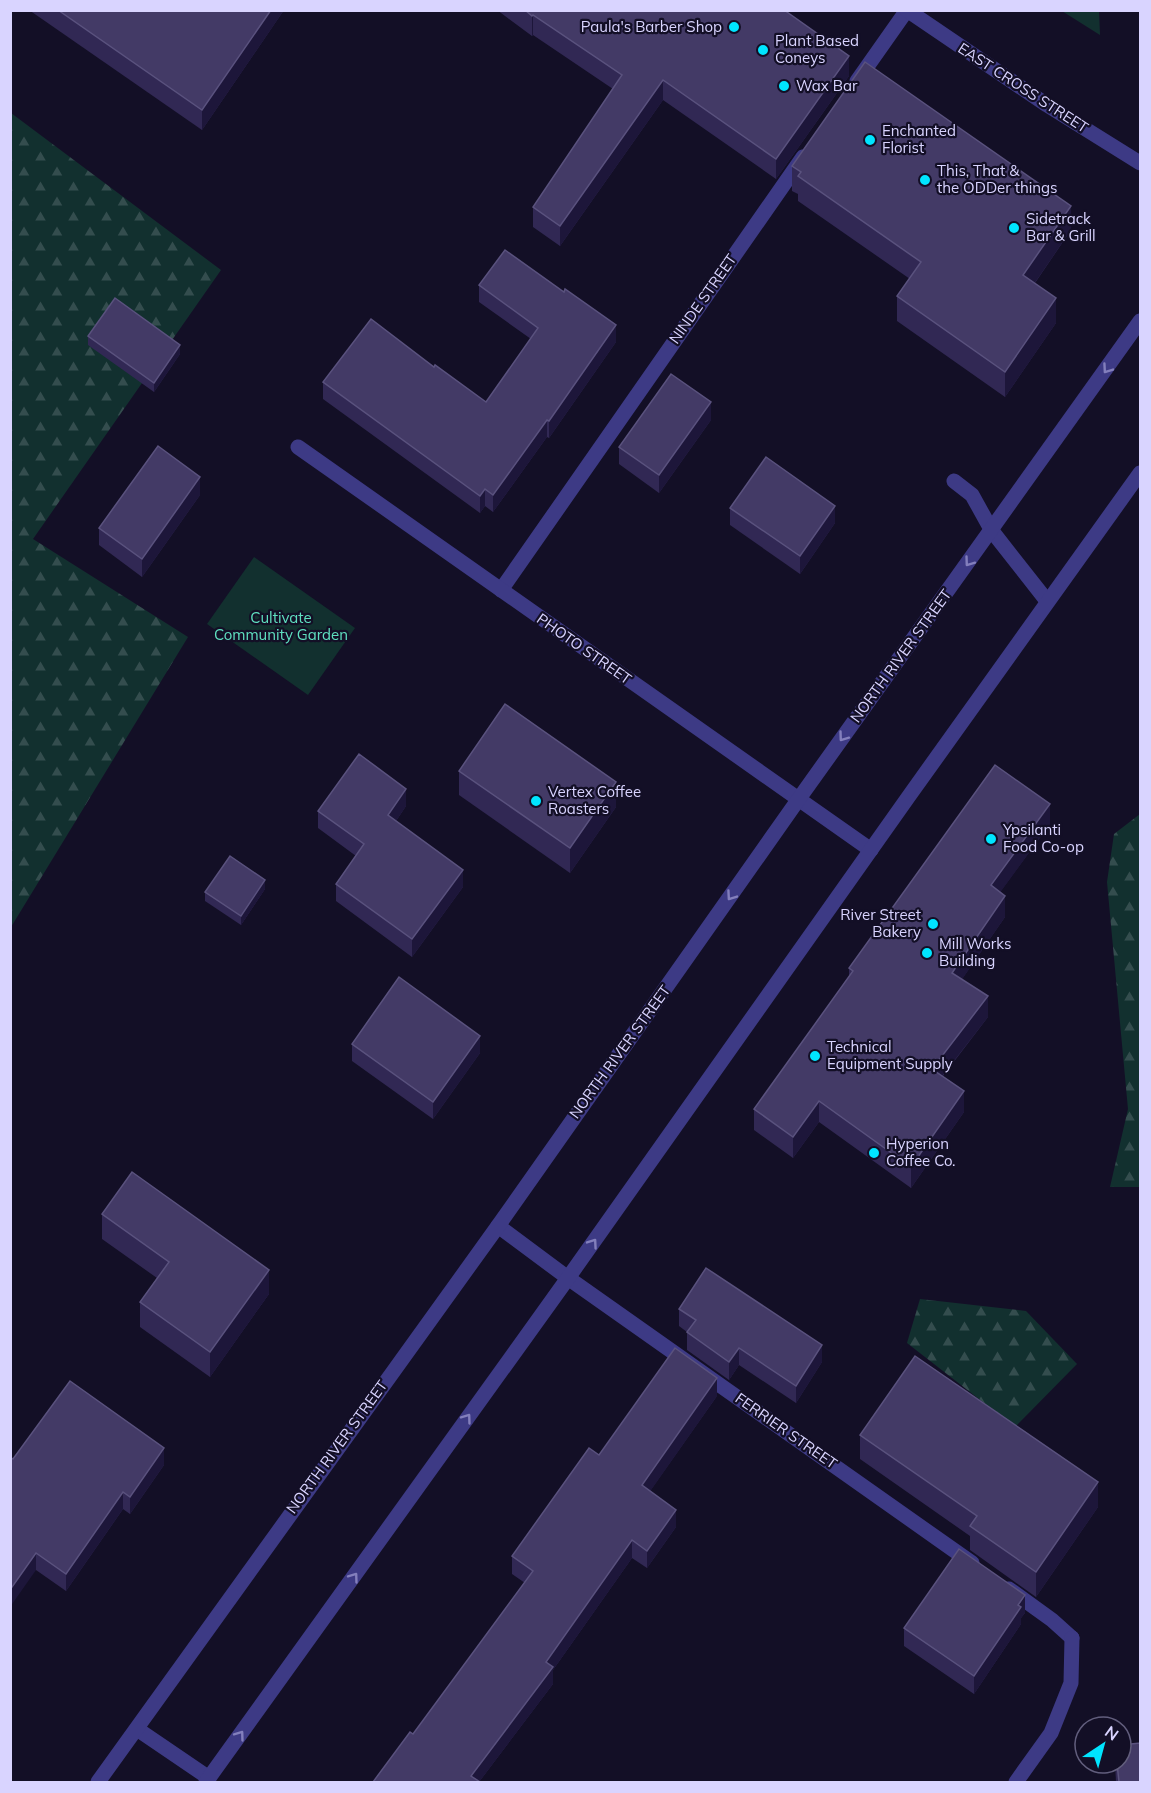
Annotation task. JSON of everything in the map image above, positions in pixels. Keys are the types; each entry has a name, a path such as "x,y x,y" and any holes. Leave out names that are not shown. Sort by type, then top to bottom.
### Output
{"street":[{"path":"848,94 912,12"},
{"name":"EAST CROSS STREET","path":"912,12 1047,105 1140,162"},
{"name":"NINDE STREET","path":"501,590 814,141"},
{"name":"NORTH RIVER STREET","path":"98,1782 498,1226 1140,321"},
{"name":"PHOTO STREET","path":"298,447 871,850"},
{"path":"136,1729 207,1780 568,1278 1140,473"},
{"path":"954,481 972,495 992,531 1047,602"},
{"name":"FERRIER STREET","path":"498,1226 568,1278 1052,1620 1072,1638 1071,1683 1052,1733 1016,1782"}],"green space":[{"path":"1062,11 1099,11 1100,35"},
{"path":"11,113 221,270 33,539 188,637 11,927"},
{"name":"Cultivate Community Garden","path":"254,557 355,628 308,695 207,624"},
{"path":"1140,814 1140,1187 1110,1187 1128,1109 1107,882 1114,834"},
{"path":"920,1299 1026,1311 1077,1364 1015,1427 907,1343"}],"building":[{"path":"58,10 271,10 202,110"},
{"path":"525,10 784,10 849,56 776,159 663,80 560,226 533,207 622,75"},
{"path":"865,62 1071,206 1023,275 1056,298 1005,372 897,296 921,262 798,176 801,172 792,166"},
{"path":"505,250 616,325 549,421 547,420 493,495 485,489 480,496 323,382 371,319 434,367 435,365 486,402 538,328 479,285"},
{"path":"115,298 180,345 154,383 88,336"},
{"path":"671,374 711,402 659,475 619,447"},
{"path":"158,446 200,477 142,559 99,528"},
{"path":"766,457 835,506 800,556 730,508"},
{"path":"505,704 616,782 570,848 459,771"},
{"path":"359,754 406,789 388,815 463,870 412,939 336,884 364,844 318,811"},
{"path":"995,765 1050,804 991,885 1005,896 952,973 988,996 932,1069 964,1091 911,1167 819,1101 793,1137 754,1109 853,971 849,968"},
{"path":"230,856 265,880 241,916 205,892"},
{"path":"399,977 480,1036 433,1102 352,1044"},
{"path":"132,1172 269,1270 210,1352 140,1302 169,1262 102,1214"},
{"path":"706,1268 822,1345 796,1386 739,1348 729,1362 687,1332 696,1320 679,1309"},
{"path":"675,1348 717,1378 642,1485 676,1510 647,1551 632,1540 546,1662 553,1667 471,1776 480,1782 373,1782 410,1732 413,1734 533,1571 512,1556 589,1448 599,1455"},
{"path":"915,1356 1098,1482 1036,1572 970,1526 977,1516 860,1435"},
{"path":"70,1381 164,1448 130,1497 123,1492 66,1574 36,1553 10,1590 10,1457 13,1459"},
{"path":"959,1549 1025,1595 1018,1605 1021,1607 974,1676 904,1628"},
{"path":"1140,1743 1140,1782 1119,1782 1118,1775 1133,1775 1133,1744"}],"place":[{"name":"Paula's Barber Shop","path":"734,27"},
{"name":"Plant Based Coneys","path":"763,50"},
{"name":"Wax Bar","path":"784,86"},
{"name":"Enchanted Florist","path":"870,140"},
{"name":"This, That & the ODDer things","path":"925,180"},
{"name":"Sidetrack Bar & Grill","path":"1014,228"},
{"name":"Vertex Coffee Roasters","path":"536,801"},
{"name":"Ypsilanti Food Co-op","path":"991,839"},
{"name":"River Street Bakery","path":"933,924"},
{"name":"Mill Works Building","path":"927,953"},
{"name":"Technical Equipment Supply","path":"815,1056"},
{"name":"Hyperion Coffee Co.","path":"874,1153"}]}
